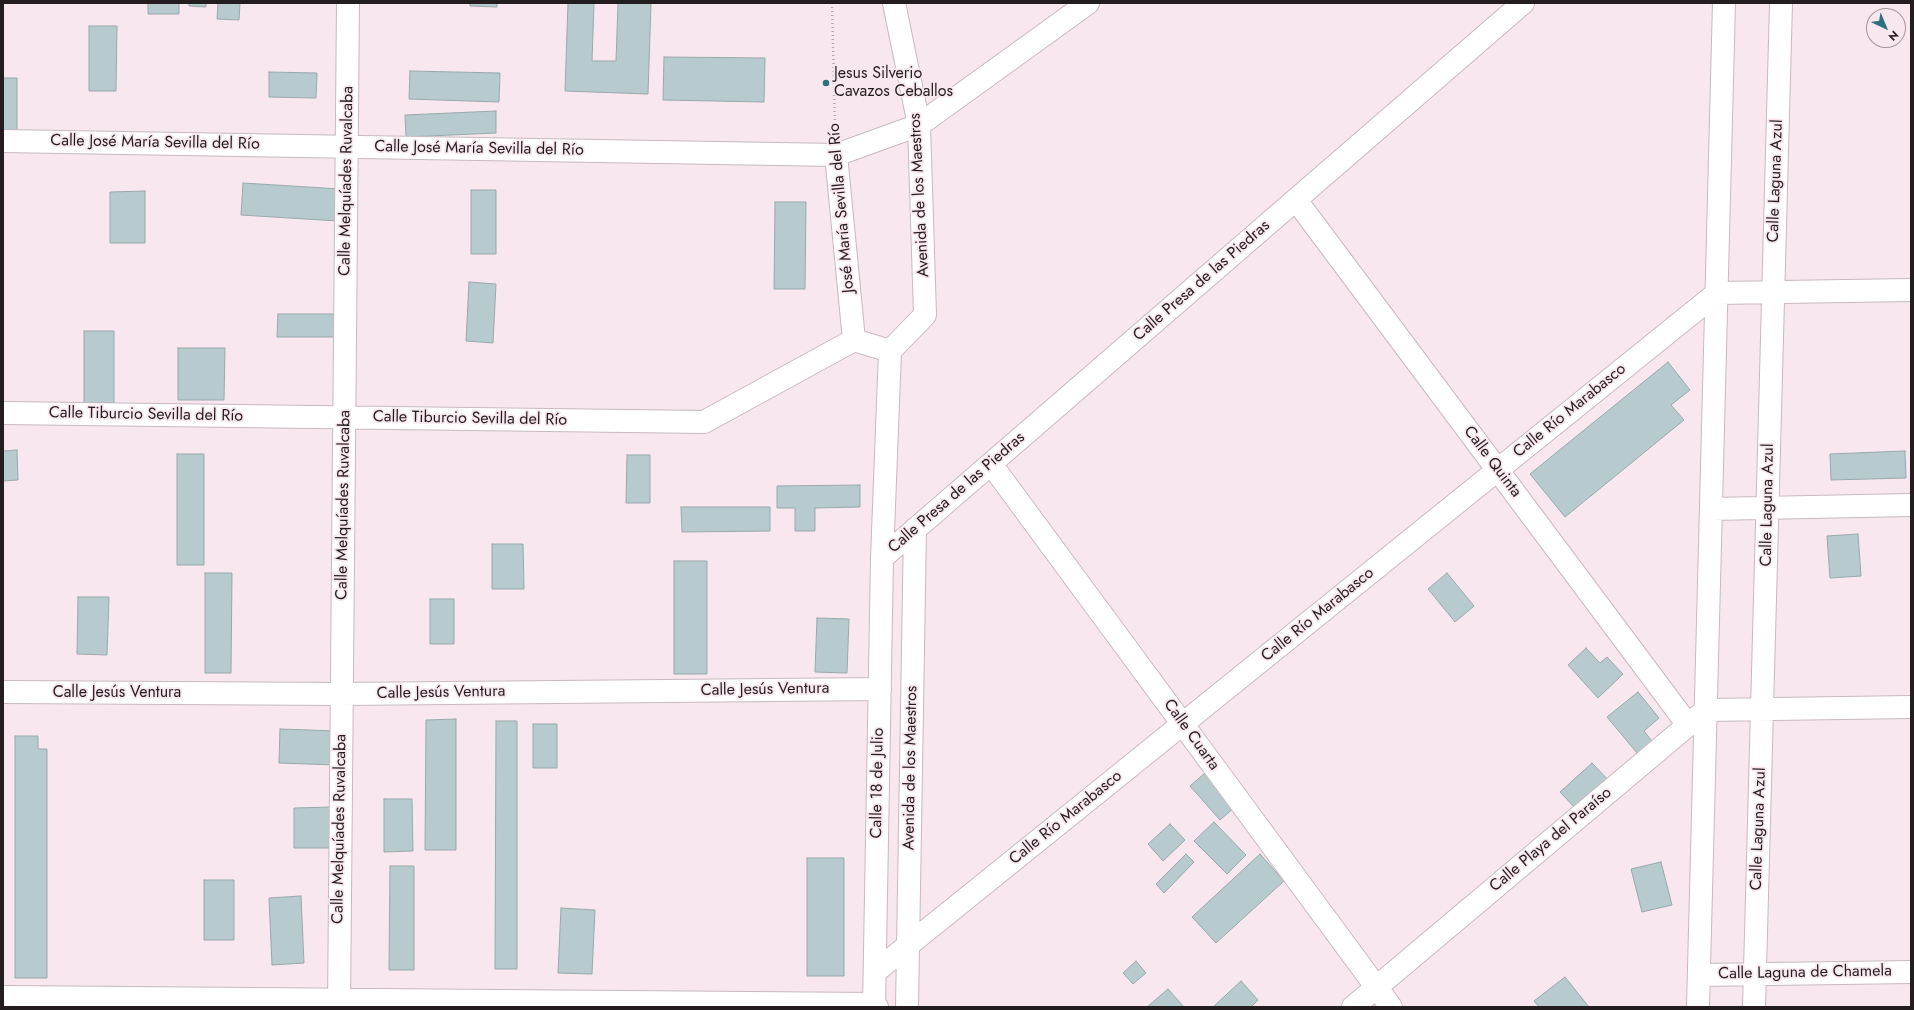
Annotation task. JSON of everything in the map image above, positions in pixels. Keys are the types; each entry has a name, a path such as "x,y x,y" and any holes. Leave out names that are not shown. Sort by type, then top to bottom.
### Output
{"street":[{"name":"Calle Melquíades Ruvalcaba","path":"339,1003 348,3"},
{"name":"Avenida de los Maestros","path":"890,351 925,315 919,125 894,3"},
{"path":"836,155 919,125 1088,3"},
{"name":"Calle Presa de las Piedras","path":"882,558 1523,3"},
{"path":"1698,1007 1724,3"},
{"name":"Calle Laguna Azul","path":"1754,1007 1781,3"},
{"name":"Calle José María Sevilla del Río","path":"3,141 836,155"},
{"name":"José María Sevilla del Río","path":"836,155 854,340"},
{"name":"Calle Quinta","path":"1296,200 1688,725"},
{"path":"1717,293 1911,290"},
{"name":"Calle Río Marabasco","path":"875,972 1717,293"},
{"path":"854,340 890,351 882,558"},
{"name":"Calle Tiburcio Sevilla del Río","path":"3,413 704,422 854,340"},
{"name":"Calle Cuarta","path":"991,464 1391,1007"},
{"path":"1712,509 1911,505"},
{"name":"Avenida de los Maestros","path":"907,1007 915,529"},
{"name":"Calle 18 de Julio","path":"875,1006 882,558"},
{"name":"Calle Jesús Ventura","path":"3,692 342,694 880,689"},
{"path":"1706,710 1911,707"},
{"name":"Calle Playa del Paraíso","path":"1353,1007 1706,710"},
{"name":"Calle Laguna de Chamela","path":"1699,975 1911,972"},
{"path":"3,997 339,1003 875,1006"}],"path":[{"name":"José María Sevilla del Río","path":"832,3 836,155"}],"building":[{"path":"148,3 179,3 179,14 148,14"},
{"path":"189,3 206,3 206,7 189,6"},
{"path":"218,3 240,3 239,20 217,19"},
{"path":"470,3 497,3 497,7 470,6"},
{"path":"568,3 594,3 592,61 616,61 618,3 651,3 648,94 565,91"},
{"path":"89,26 117,26 116,91 89,91"},
{"path":"664,57 765,58 764,102 663,100"},
{"path":"410,71 500,73 499,102 409,99"},
{"path":"269,72 317,73 316,98 269,97"},
{"path":"3,78 17,78 17,131 3,131"},
{"path":"496,111 496,133 406,137 405,115"},
{"path":"243,183 340,189 338,221 241,215"},
{"path":"471,190 496,190 496,254 471,254"},
{"path":"145,191 145,243 110,243 110,192"},
{"path":"775,202 806,202 805,289 774,289"},
{"path":"469,282 496,284 493,343 466,341"},
{"path":"278,314 340,314 340,337 277,337"},
{"path":"84,331 114,331 114,403 84,403"},
{"path":"178,348 225,348 224,400 178,400"},
{"path":"1668,362 1690,390 1671,405 1684,420 1565,517 1530,474"},
{"path":"17,450 18,480 3,481 3,451"},
{"path":"1905,451 1906,478 1831,480 1830,454"},
{"path":"177,454 204,454 204,565 177,565"},
{"path":"627,455 650,455 650,503 626,503"},
{"path":"860,485 860,507 815,508 815,531 795,531 795,508 777,508 777,486"},
{"path":"681,507 770,507 770,531 682,532"},
{"path":"1858,534 1861,576 1830,578 1827,536"},
{"path":"492,544 523,544 524,589 492,589"},
{"path":"674,561 707,561 707,674 674,674"},
{"path":"205,573 232,573 231,673 205,673"},
{"path":"1447,573 1474,606 1455,622 1428,589"},
{"path":"78,597 109,597 107,655 77,654"},
{"path":"430,599 454,599 454,644 430,644"},
{"path":"817,618 849,619 847,673 815,672"},
{"path":"1586,648 1600,663 1607,657 1623,674 1598,698 1568,665"},
{"path":"1638,692 1659,718 1644,731 1652,741 1637,753 1607,717"},
{"path":"456,719 456,850 425,850 426,720"},
{"path":"496,721 517,721 517,969 495,969"},
{"path":"533,724 557,724 557,768 533,768"},
{"path":"280,729 337,731 335,765 279,763"},
{"path":"15,736 38,736 38,749 47,749 47,978 15,978"},
{"path":"1592,763 1611,783 1579,812 1560,792"},
{"path":"1205,773 1235,807 1220,820 1190,786"},
{"path":"384,799 412,799 413,851 384,852"},
{"path":"334,807 334,848 294,848 294,808"},
{"path":"1214,822 1246,855 1227,874 1194,841"},
{"path":"1170,824 1185,840 1163,861 1148,844"},
{"path":"1186,854 1194,862 1164,893 1156,884"},
{"path":"1260,854 1284,881 1216,943 1192,917"},
{"path":"807,858 844,858 844,976 807,976"},
{"path":"1661,862 1672,905 1642,912 1631,869"},
{"path":"390,866 414,866 414,970 389,970"},
{"path":"204,880 234,880 234,940 204,940"},
{"path":"301,896 304,963 272,965 269,898"},
{"path":"561,908 595,910 592,974 558,973"},
{"path":"1136,961 1146,973 1133,984 1123,973"},
{"path":"1565,977 1589,1007 1539,1007 1534,1001"},
{"path":"1241,981 1258,1000 1251,1007 1213,1007"},
{"path":"1168,989 1184,1007 1147,1007"}],"place":[{"name":"Jesus Silverio Cavazos Ceballos","path":"826,83"}]}
